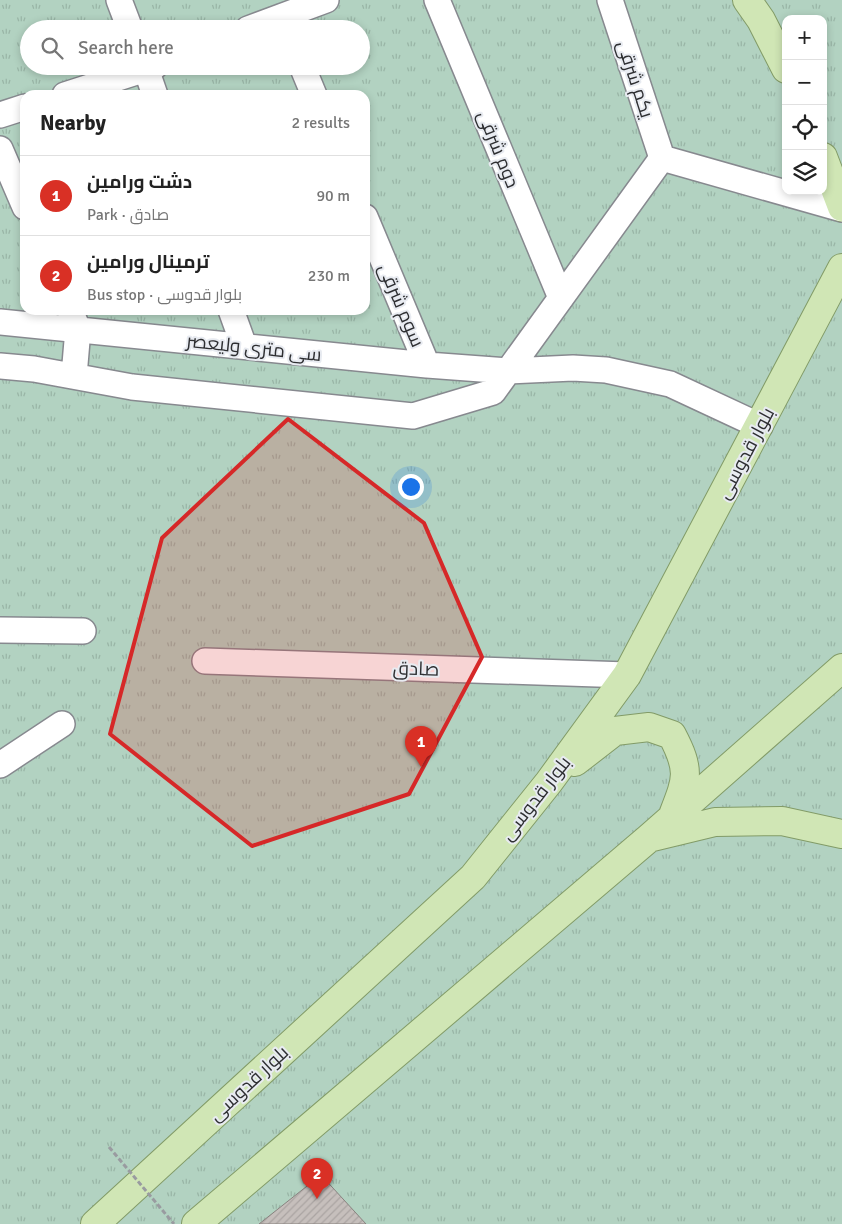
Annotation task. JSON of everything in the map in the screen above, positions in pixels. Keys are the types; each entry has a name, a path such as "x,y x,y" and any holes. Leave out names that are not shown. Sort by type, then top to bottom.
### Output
{"main road":[{"path":"747,0 761,20 782,61"},
{"path":"827,168 842,208"},
{"name":"بلوار قدوسی","path":"95,1224 473,876 550,782 627,675 842,268"},
{"path":"196,1224 672,819 842,668"},
{"path":"550,782 615,730 649,727 672,735 684,758 685,782 672,819"},
{"path":"649,838 714,822 782,821 842,834"}],"street":[{"path":"119,0 127,20"},
{"path":"269,20 326,0"},
{"name":"دوم شرقی","path":"437,0 560,298"},
{"name":"یکم شرقی","path":"610,0 662,158"},
{"path":"80,90 125,75"},
{"path":"151,75 154,90"},
{"path":"306,75 312,90"},
{"path":"0,115 20,109"},
{"path":"0,150 20,196"},
{"path":"0,366 74,376 132,387 413,416 493,392 662,158 842,208"},
{"name":"سوم شرقی","path":"370,229 427,365"},
{"path":"233,315 244,346"},
{"path":"74,319 74,376"},
{"name":"سی متری ولیعصر","path":"0,322 74,319 244,346 427,365 508,371 573,368 606,370 670,384 760,426"},
{"path":"0,630 83,631"},
{"name":"صادق","path":"205,661 627,675"},
{"path":"0,765 62,724"}],"path":[{"path":"108,1148 174,1224"}],"highlighted area":[{"path":"288,419 424,523 482,657 409,794 252,846 110,734 162,538"}],"green space":[{"path":"0,0 842,0 842,1224 0,1224"}],"building":[{"path":"321,1175 366,1224 259,1224"}],"place":[{"name":"دشت ورامین","path":"421,767"},
{"name":"ترمینال ورامین","path":"317,1199"}]}
